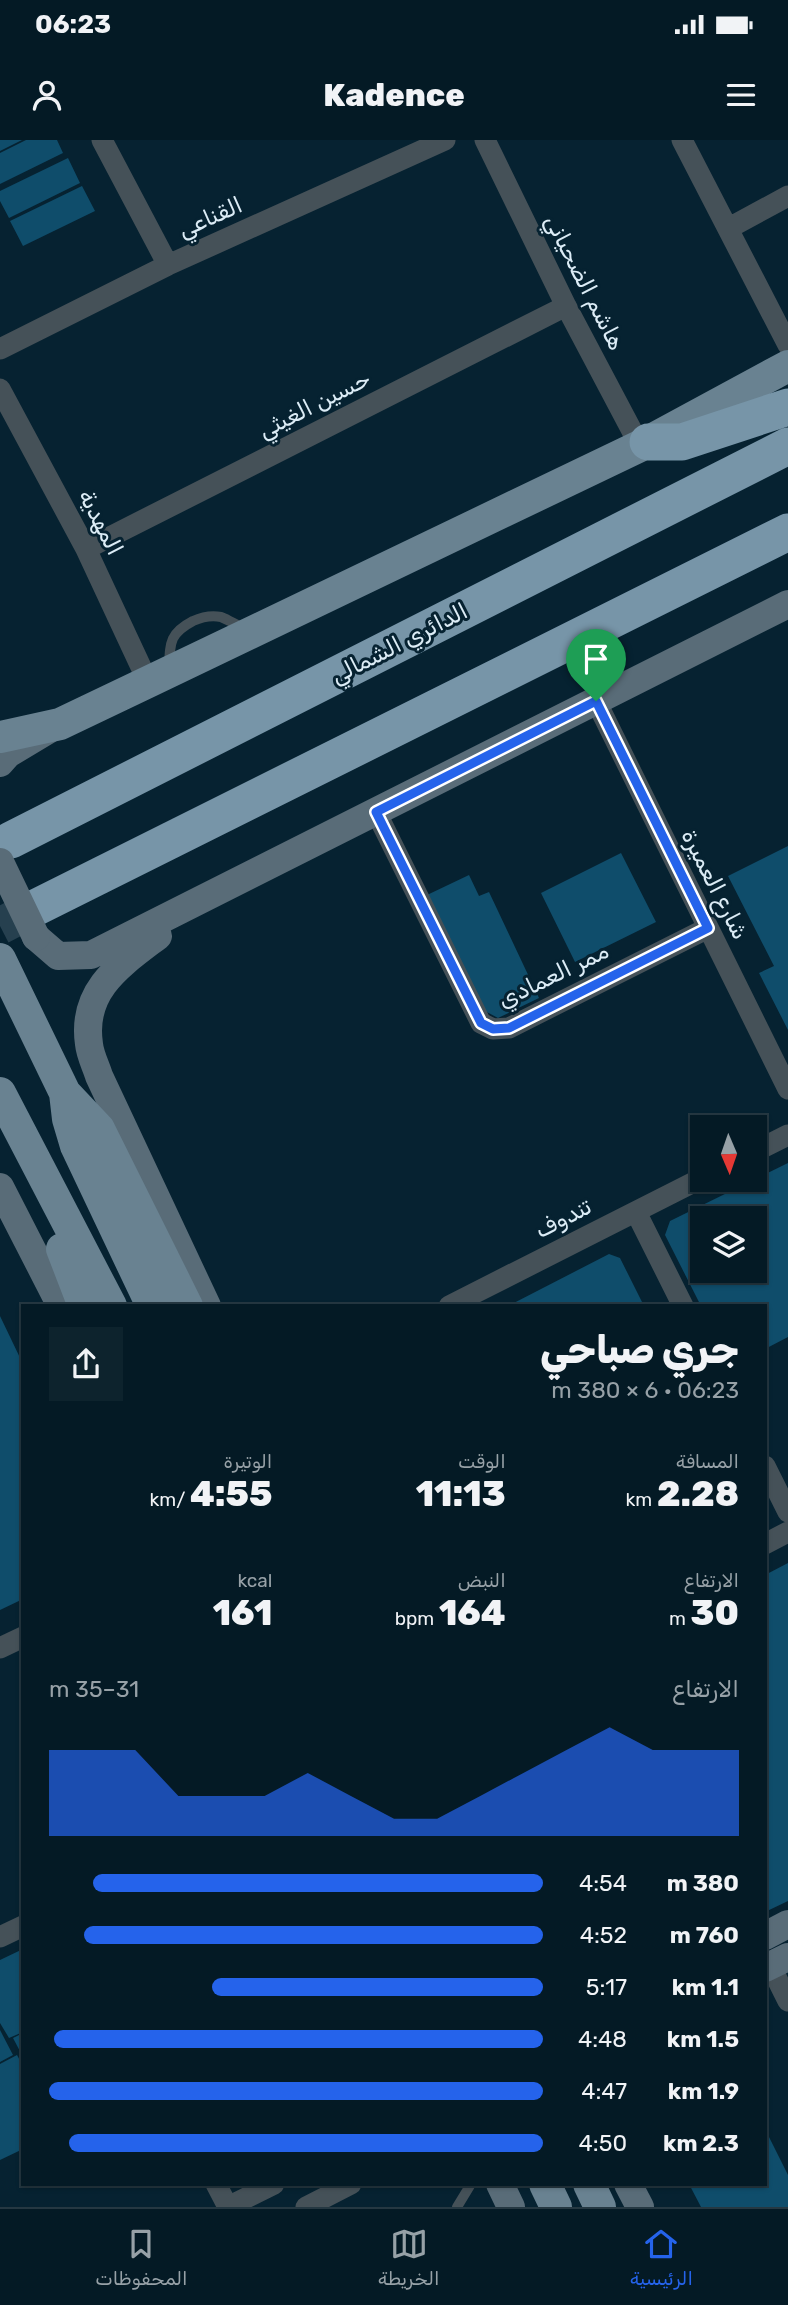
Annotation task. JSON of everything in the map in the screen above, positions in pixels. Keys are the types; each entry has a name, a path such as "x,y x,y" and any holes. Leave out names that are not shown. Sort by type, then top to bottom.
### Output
{"highway":[{"path":"644,444 682,442 788,407"},
{"name":"الدائري الشمالي","path":"5,851 788,446"},
{"path":"37,922 771,547 788,532"}],"main road":[{"path":"0,737 60,724 644,444 788,366"},
{"path":"1,961 65,1093 99,1129 186,1304"},
{"path":"65,1093 68,1119 76,1146 151,1304"},
{"path":"4,1102 83,1304"},
{"path":"4,1102 110,1304"},
{"path":"546,2186 556,2207"},
{"path":"590,2186 600,2207"}],"street":[{"path":"102,140 168,265"},
{"name":"القناعي","path":"0,349 168,265 445,140"},
{"name":"هاشم الضحياني","path":"485,140 566,306 644,444"},
{"path":"682,140 788,345"},
{"path":"729,228 788,196"},
{"name":"حسين الغيثي","path":"86,548 566,306"},
{"name":"المهدية","path":"0,389 159,677"},
{"path":"5,851 37,922 58,956 91,956 788,604"},
{"name":"شارع العميرة","path":"596,701 788,1089"},
{"path":"0,763 8,754 60,724"},
{"name":"ممر العمادي","path":"376,812 481,1023 487,1027 509,1028 708,928"},
{"path":"206,1304 99,1076 89,1044 92,1001 107,978 125,961 212,895"},
{"path":"767,1146 788,1135"},
{"name":"تندوف","path":"453,1304 690,1184"},
{"path":"0,1187 60,1304"},
{"path":"636,1212 682,1304"},
{"path":"767,1470 788,1512"},
{"path":"767,1543 788,1532"},
{"path":"0,1648 21,1638"},
{"path":"767,1935 788,1924"},
{"path":"0,1937 21,1927"},
{"path":"774,1963 788,2001"},
{"path":"217,2186 228,2207 270,2186"},
{"path":"306,2207 347,2186"},
{"path":"501,2186 511,2207"},
{"path":"629,2186 640,2207"}],"lane":[{"path":"457,2207 470,2186"}],"building":[{"path":"0,140 22,140 0,151"},
{"path":"26,140 57,140 63,153 0,184 0,153"},
{"path":"68,158 80,183 9,218 0,201 0,191"},
{"path":"82,186 95,211 23,246 10,221"},
{"path":"788,846 788,1030 759,973 774,966 728,876"},
{"path":"621,853 656,922 575,962 541,893"},
{"path":"469,875 479,896 489,892 539,998 498,1018 485,1011 427,895"},
{"path":"788,1163 788,1337 767,1348 767,1304 700,1304 665,1235 670,1221 690,1211 690,1283 767,1283 767,1206 701,1206 729,1192 767,1192 767,1173"},
{"path":"609,1254 620,1258 643,1304 512,1304"},
{"path":"0,1316 21,1360 21,1600 0,1610"},
{"path":"788,1563 788,1901 767,1911 767,1574"},
{"path":"21,1950 21,2033 9,2038 0,2023 0,1960"},
{"path":"0,2030 13,2055 0,2062"},
{"path":"21,2034 21,2053 13,2038"},
{"path":"17,2055 21,2062 21,2150 0,2160 0,2064"},
{"path":"767,2133 788,2175 788,2207 701,2207 690,2186 767,2186"}],"tunnel":[{"path":"0,926 37,907"}],"route":[{"path":"596,701 708,928 509,1028 493,1029 481,1023 376,812 596,701"}]}
